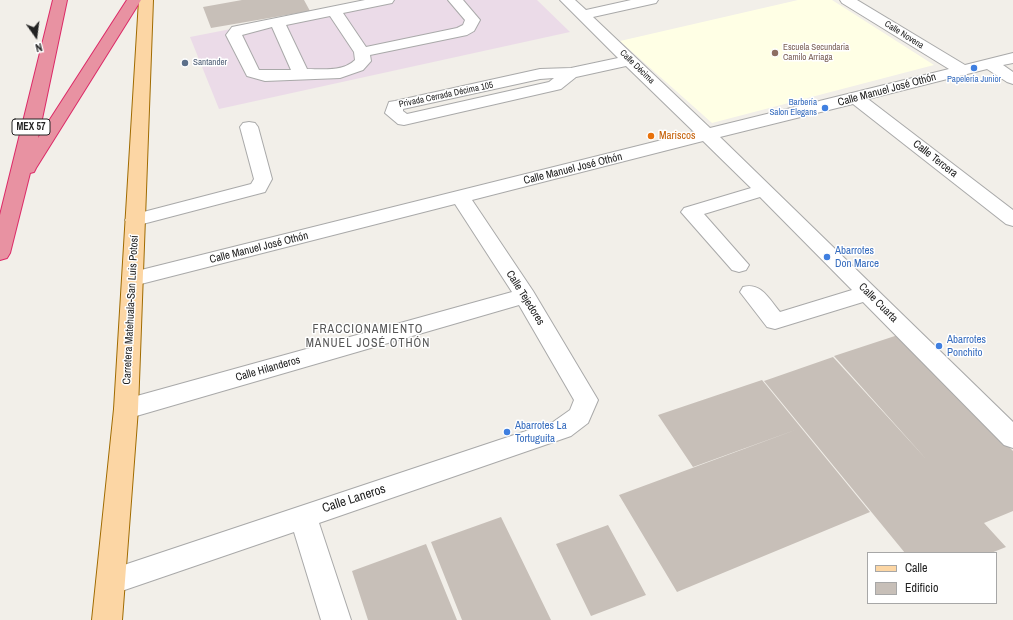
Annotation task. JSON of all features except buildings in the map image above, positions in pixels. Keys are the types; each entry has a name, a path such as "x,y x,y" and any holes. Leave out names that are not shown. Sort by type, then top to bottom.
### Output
{"highway":[{"name":"MEX 57","path":"0,253 19,180 60,0"},
{"path":"19,180 134,0"}],"main road":[{"name":"Carretera Matehuala-San Luis Potosí","path":"108,620 110,582 126,410 146,0"}],"street":[{"path":"333,10 362,52 362,61 358,67 340,73 265,76 253,73 234,35 237,30 277,21 333,10 387,0"},
{"path":"362,52 462,32 469,28 472,20 455,0"},
{"name":"Calle Décima","path":"567,0 707,135"},
{"path":"582,15 651,0"},
{"name":"Calle Novena","path":"847,0 961,70"},
{"path":"277,21 301,74"},
{"name":"Calle Manuel José Othón","path":"132,279 461,198 1013,58"},
{"name":"Privada Cerrada Décima 105","path":"571,72 555,86 404,120 394,113 395,106 540,74 571,72 630,60"},
{"path":"990,64 1013,79"},
{"name":"Calle Tercera","path":"856,98 1013,220"},
{"path":"135,220 258,188 263,179 249,127"},
{"name":"Calle Cuarta","path":"707,135 1013,438"},
{"path":"739,265 691,212 764,190"},
{"name":"Calle Tejedores","path":"461,198 525,296 586,400"},
{"path":"750,292 775,321 868,293"},
{"name":"Calle Hilanderos","path":"126,410 525,296"},
{"name":"Calle Laneros","path":"110,582 562,429 579,416 586,400"},
{"path":"302,516 336,620"}],"shaded area":[{"path":"379,0 537,0 570,32 219,109 190,37"},
{"name":"Escuela Secundaria Camilo Arriaga","path":"798,0 832,0 934,65 712,123 620,41"}],"place":[{"name":"Escuela Secundaria Camilo Arriaga","path":"775,53"},
{"name":"Santander","path":"185,63"},
{"name":"Papelería Junior","path":"974,68"},
{"name":"Barbería Salon Elegans","path":"825,108"},
{"name":"Mariscos","path":"651,136"},
{"name":"Abarrotes Don Marce","path":"827,257"},
{"name":"Abarrotes Ponchito","path":"939,346"},
{"name":"Abarrotes La Tortuguita","path":"507,432"}],"district":[{"name":"FRACCIONAMIENTO MANUEL JOSÉ OTHÓN","path":"368,337"}]}
